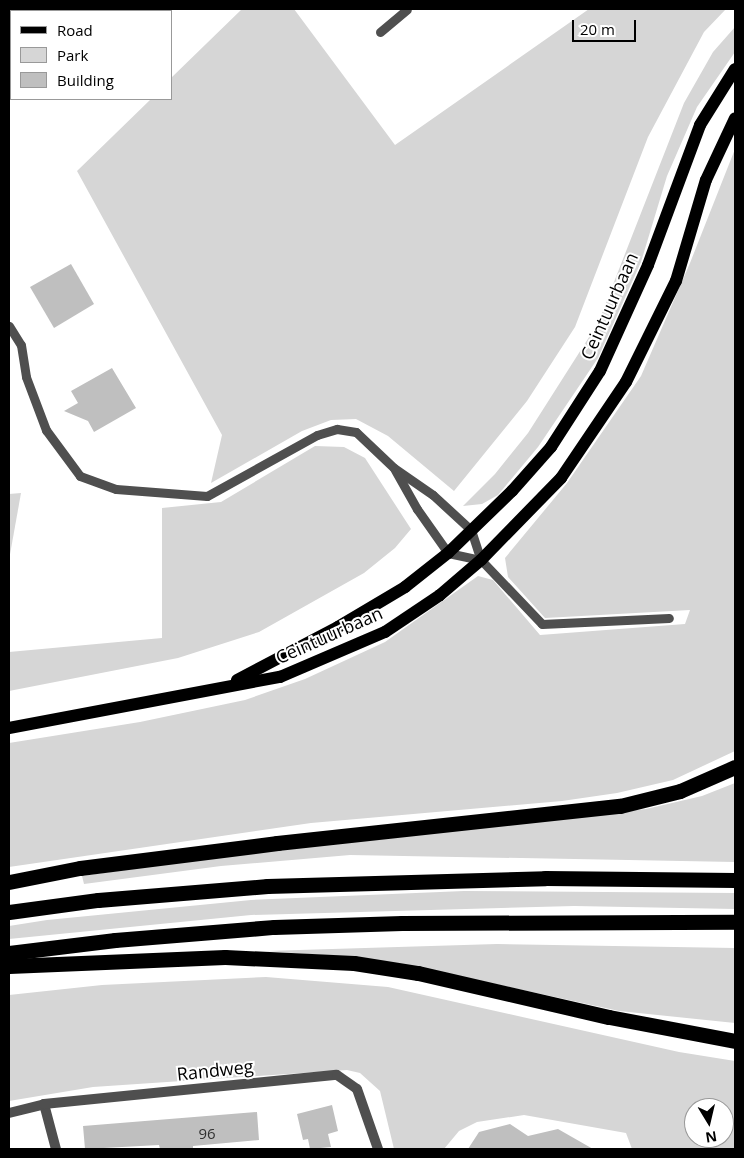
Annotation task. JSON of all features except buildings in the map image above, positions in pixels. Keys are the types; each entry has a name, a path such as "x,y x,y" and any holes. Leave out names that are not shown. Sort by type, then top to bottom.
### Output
{"highway":[{"path":"9,882 80,868 277,843 620,806 680,791 735,767"},
{"path":"9,912 98,900 268,886 545,878 735,880"},
{"path":"9,953 124,939 274,927 412,923 735,922"},
{"path":"9,966 225,957 354,963 426,975 609,1017 735,1042"}],"main road":[{"name":"Ceintuurbaan","path":"230,684 338,627 405,587 448,553 551,447 600,371 648,265 700,125 735,69"},
{"name":"Ceintuurbaan","path":"9,728 288,674 386,632 440,595 482,560 561,478 626,382 676,280 706,180 735,118"}],"street":[{"name":"Randweg","path":"9,1113 44,1104 337,1074 357,1089 378,1149"},
{"path":"44,1104 56,1149"}],"lane":[{"path":"380,32 407,9"},
{"path":"9,326 21,345 26,377 46,430 80,476 116,489 207,496 317,435 337,429 356,432 394,468 433,495 471,530 482,560 542,624 669,618"},
{"path":"394,468 417,509 448,553 482,560"}],"green space":[{"path":"9,9 97,9 10,10 10,37"},
{"path":"242,9 294,9 395,145 589,9 726,9 704,32 648,137 575,327 527,401 454,491 388,436 356,419 331,420 302,431 211,483 222,435 77,171 150,100 172,100 172,77"},
{"path":"735,27 735,52 697,107 667,176 641,262 598,358 538,447 498,495 482,504 463,506 495,474 528,433 598,323 684,103 713,52"},
{"path":"735,149 735,751 673,780 617,793 562,801 311,823 9,867 9,743 140,722 245,700 305,679 385,642 478,576 493,580 540,635 685,624 690,610 545,618 508,577 505,558 567,483 641,376 690,263"},
{"path":"315,446 344,447 365,458 411,529 395,548 364,573 259,632 178,658 9,691 9,652 162,638 162,508 221,502"},
{"path":"21,493 9,560 9,494"},
{"path":"735,783 735,862 350,855 221,866 84,884 82,876 251,852 646,809 702,796"},
{"path":"464,891 735,893 735,909 574,906 251,915 9,939 9,926 47,920 251,900"},
{"path":"497,944 735,948 735,1023 619,1011 412,966 351,957 266,951"},
{"path":"266,977 388,987 679,1052 735,1061 735,1149 632,1149 626,1133 524,1115 477,1122 459,1131 444,1149 394,1149 380,1091 360,1073 347,1070 93,1087 9,1101 9,995 102,985"}]}
